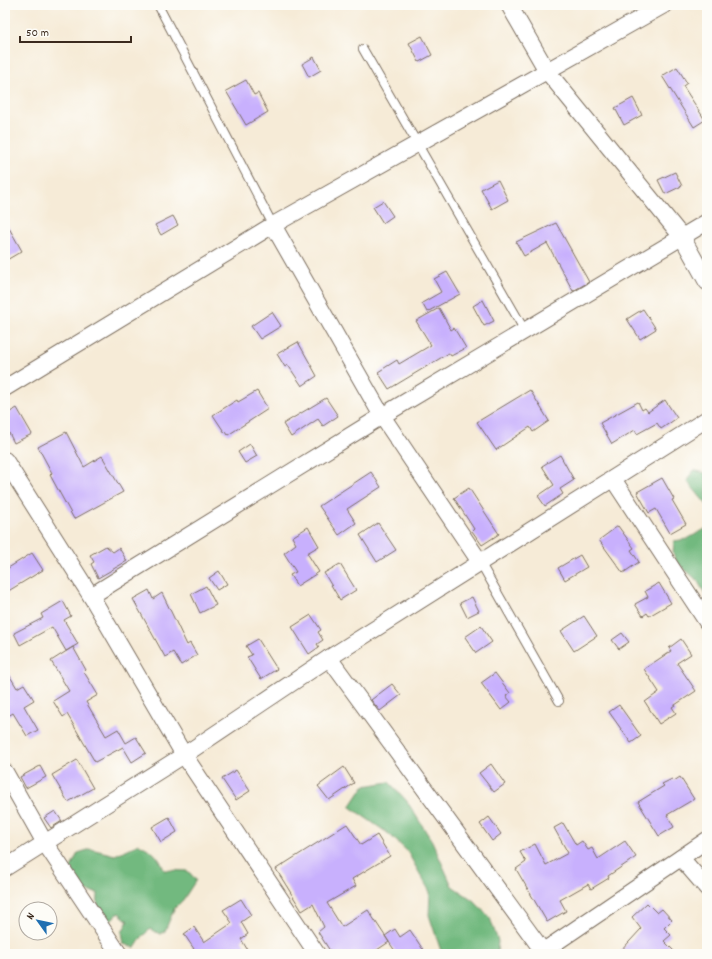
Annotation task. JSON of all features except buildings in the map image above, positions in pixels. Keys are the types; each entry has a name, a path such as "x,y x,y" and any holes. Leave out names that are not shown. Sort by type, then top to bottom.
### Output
{"street":[{"path":"509,5 547,71 682,236 707,282"},
{"path":"5,388 273,225 664,5"},
{"path":"91,596 382,416 707,222"},
{"path":"273,225 382,416 480,562"},
{"path":"5,868 184,755 329,658 707,419"},
{"path":"5,460 91,596 184,755 317,954"},
{"path":"613,479 707,622"},
{"path":"329,658 542,953 707,840"},
{"path":"5,772 45,842 119,954"},
{"path":"682,858 707,888"}],"lane":[{"path":"158,5 273,225"},
{"path":"363,49 526,330"},
{"path":"480,562 559,701"}],"green space":[{"path":"693,470 705,473 707,475 707,505 687,481"},
{"path":"707,528 707,597 697,580 677,563 673,553 674,541 687,539"},
{"path":"389,782 406,800 432,841 452,886 473,900 490,918 498,941 497,954 442,954 429,915 430,892 407,851 389,834 350,807 364,786"},
{"path":"139,844 155,854 164,870 188,871 196,880 183,900 174,909 165,931 160,934 150,929 142,937 135,948 124,944 122,932 128,921 119,913 109,921 97,917 98,893 85,891 67,876 78,853 91,849 115,855"}]}
